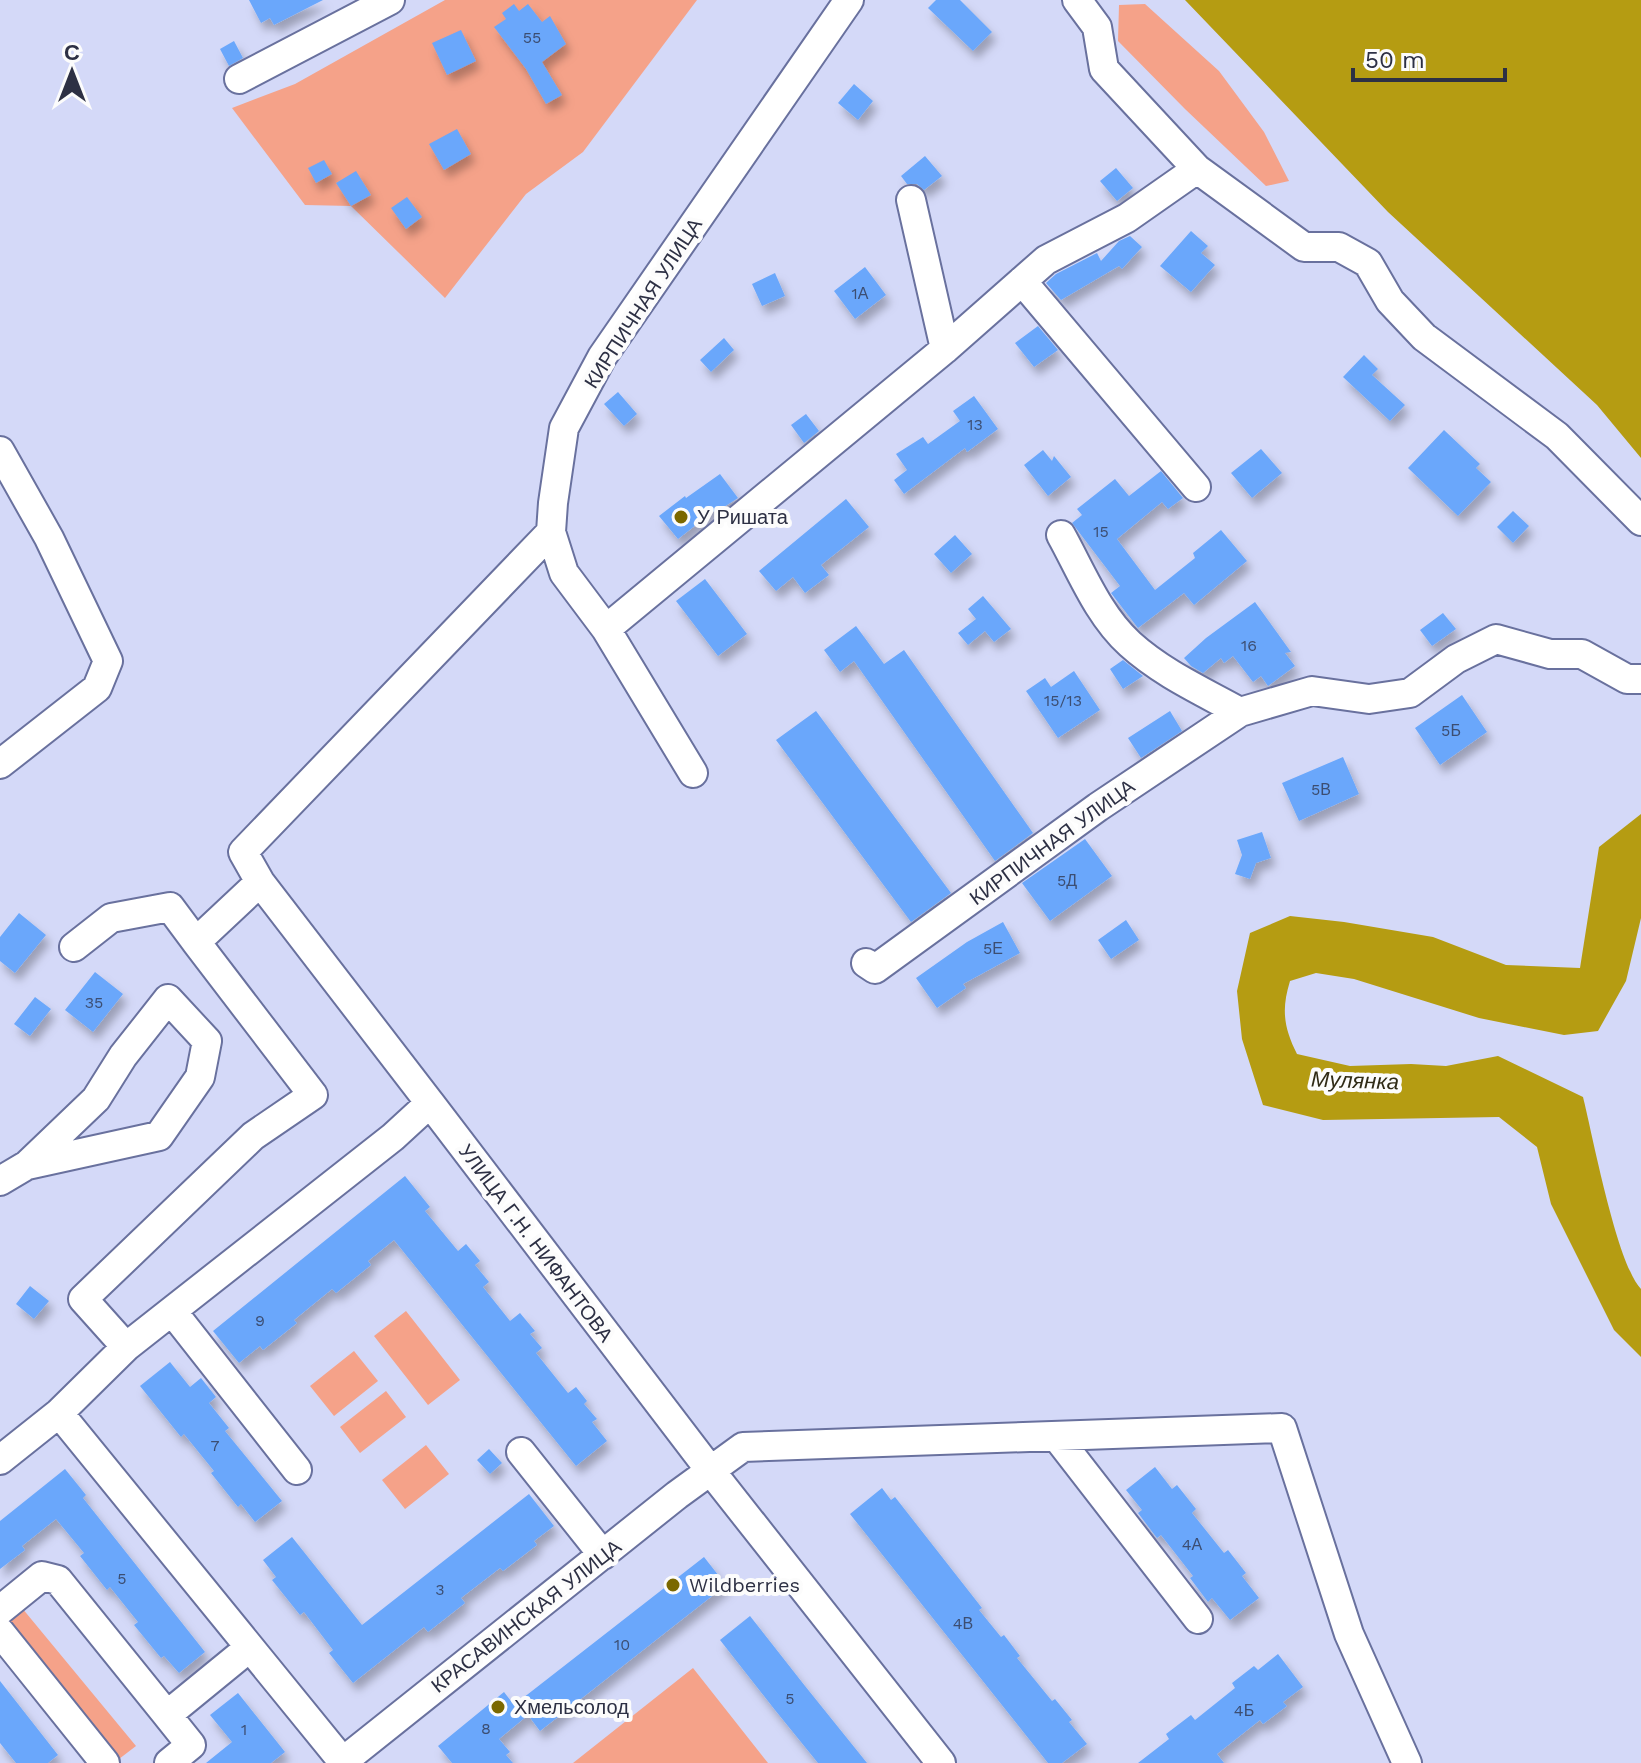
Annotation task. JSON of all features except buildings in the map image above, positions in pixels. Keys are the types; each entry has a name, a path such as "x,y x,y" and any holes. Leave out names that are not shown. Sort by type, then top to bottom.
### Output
{"street":[{"path":"239,79 390,0"},
{"name":"КИРПИЧНАЯ УЛИЦА","path":"693,773 606,629 564,573 551,532 564,428 602,357 849,0"},
{"path":"1077,0 1097,27 1104,69 1197,169 1304,247 1339,247 1368,263 1390,301 1424,337 1557,436 1641,521"},
{"path":"606,629 945,349 1046,260 1127,218 1197,169"},
{"path":"911,200 945,349"},
{"path":"1022,281 1196,487"},
{"path":"0,451 49,538 108,661 97,688 0,764"},
{"name":"УЛИЦА Г.Н. НИФАНТОВА","path":"551,532 243,852 260,882 710,1470 941,1763"},
{"path":"1061,535 1103,612 1128,643 1163,670 1240,712"},
{"name":"КИРПИЧНАЯ УЛИЦА","path":"866,963 875,969 1098,807 1240,712 1312,691 1369,699 1410,693 1456,659 1496,639 1550,654 1582,654 1627,679 1641,679"},
{"path":"196,942 260,882"},
{"path":"74,947 111,918 170,907 313,1095 253,1136 83,1299 126,1347"},
{"path":"0,1181 27,1165 96,1099 123,1056 168,999 207,1041 200,1077 159,1136 27,1165"},
{"path":"0,1460 59,1413 126,1347 393,1137 430,1103"},
{"path":"172,1311 297,1470"},
{"name":"КРАСАВИНСКАЯ УЛИЦА","path":"59,1413 342,1763 743,1447 1282,1428 1349,1634 1407,1763"},
{"path":"1056,1436 1198,1619"},
{"path":"521,1452 603,1555"},
{"path":"0,1610 42,1576 58,1580 191,1745 169,1763"},
{"path":"0,1632 105,1763"},
{"path":"167,1715 249,1648"}],"shaded area":[{"path":"445,0 697,0 583,152 526,194 445,298 351,206 305,205 232,108 295,84"},
{"path":"1145,4 1219,71 1264,132 1289,181 1266,186 1118,41 1119,5"},
{"path":"406,1311 460,1380 428,1405 374,1336"},
{"path":"354,1351 378,1381 334,1416 310,1386"},
{"path":"386,1391 406,1417 360,1453 340,1427"},
{"path":"426,1445 449,1474 405,1509 382,1480"},
{"path":"22,1608 136,1746 119,1759 6,1621"},
{"path":"693,1668 768,1763 573,1763"}],"water":[{"path":"1185,0 1641,0 1641,458 1597,405 1388,212"},
{"name":"Мулянка","path":"1641,814 1641,918 1626,981 1598,1031 1564,1035 1479,1018 1354,979 1316,973 1290,981 1285,1010 1289,1036 1297,1054 1350,1066 1446,1066 1498,1056 1583,1097 1615,1228 1623,1254 1641,1289 1641,1357 1614,1330 1551,1204 1537,1147 1499,1117 1323,1120 1263,1105 1242,1039 1237,991 1250,933 1290,916 1433,937 1506,965 1580,968 1599,847"}],"place":[{"name":"У Ришата","path":"681,517"},
{"name":"Wildberries","path":"673,1585"},
{"name":"Хмельсолод","path":"498,1707"}]}
